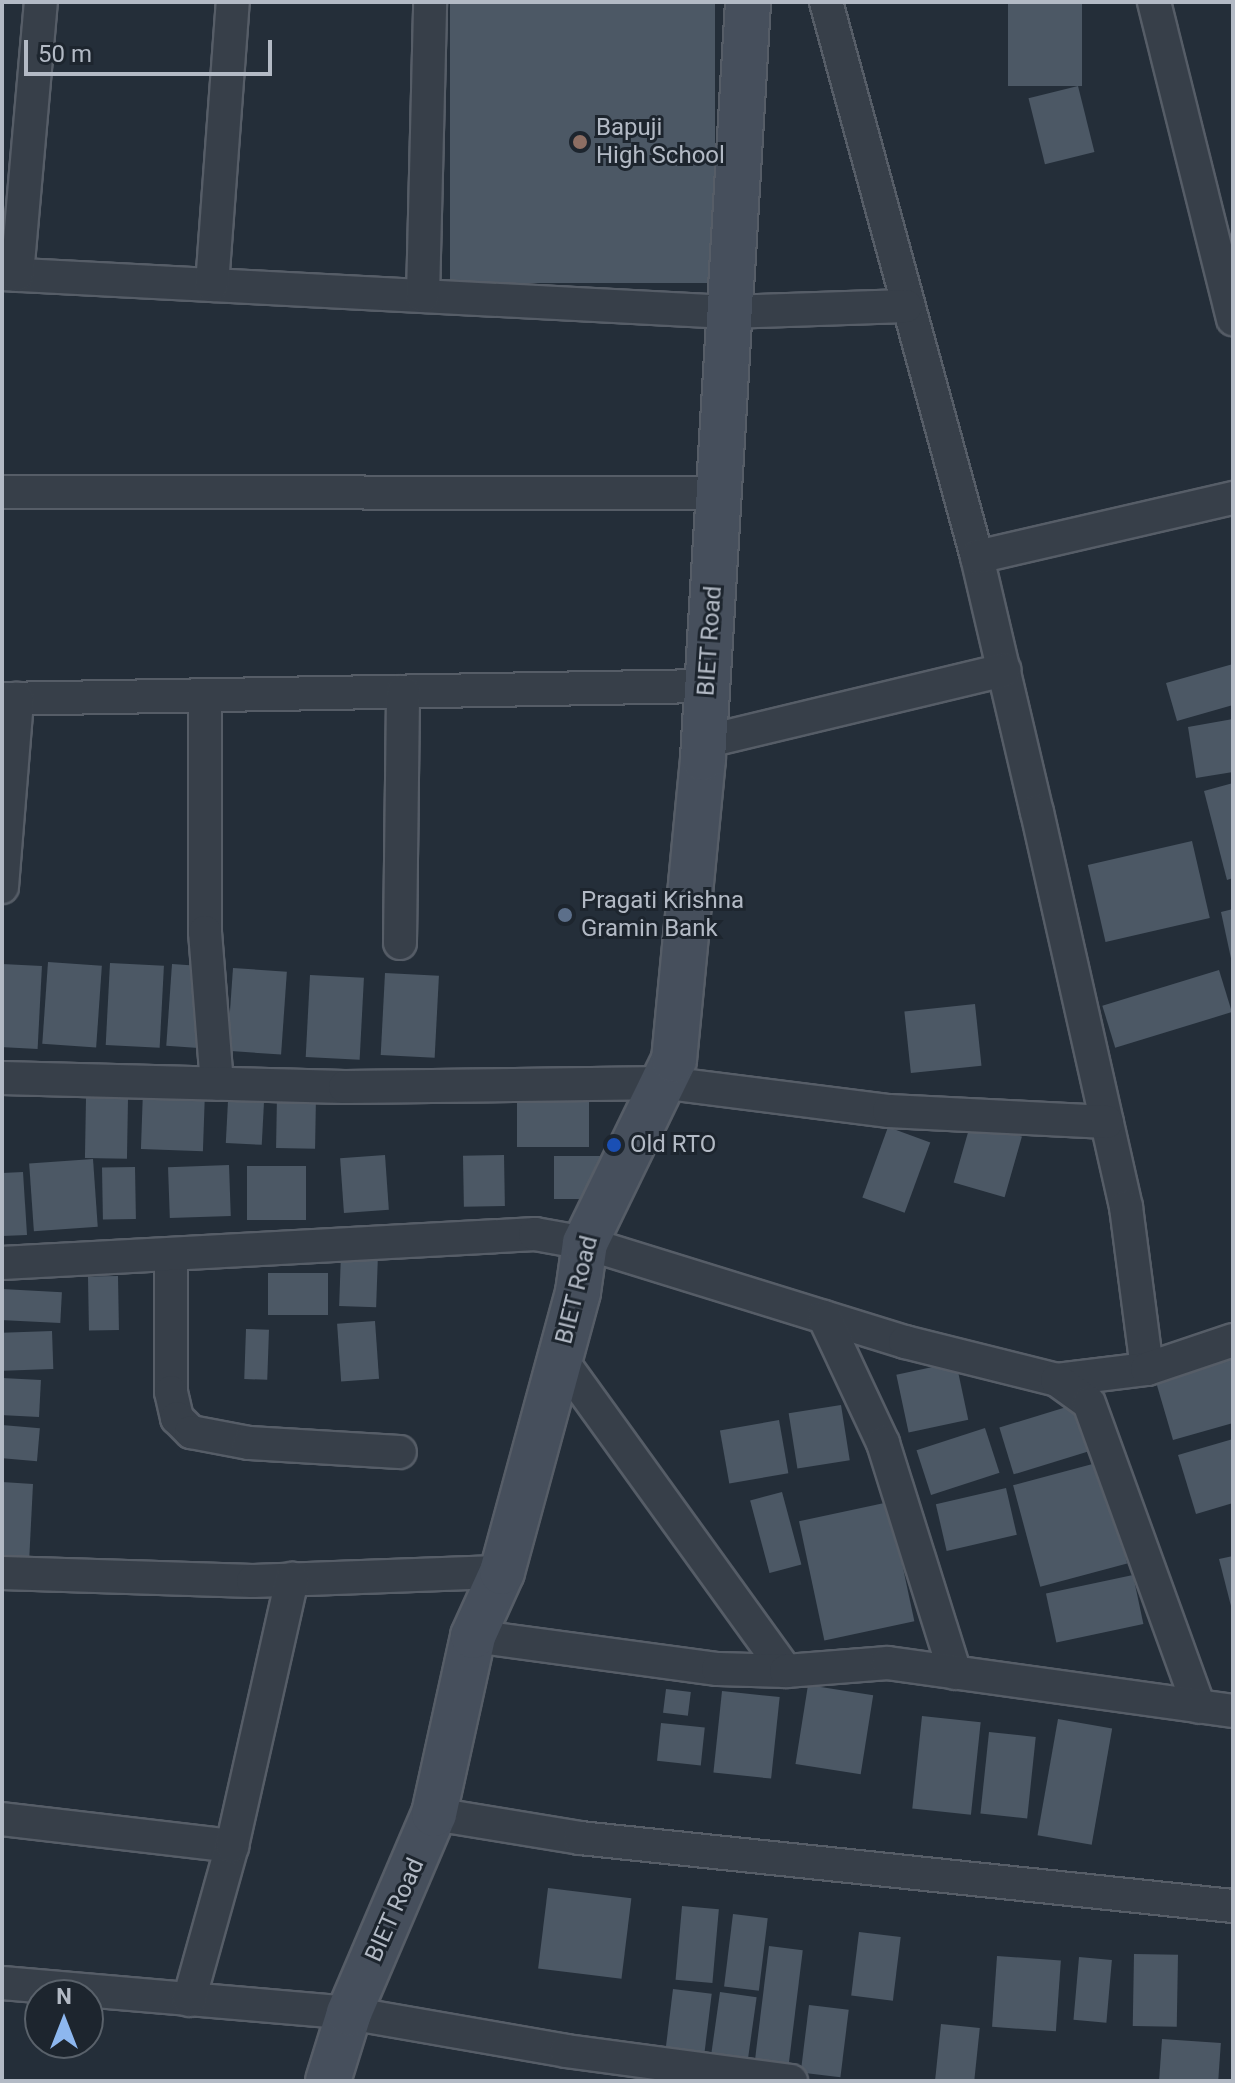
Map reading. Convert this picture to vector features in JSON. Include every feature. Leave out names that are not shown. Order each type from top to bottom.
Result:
[{"type":"street","points":[[41,2],[9,274],[728,312],[906,306]]},
{"type":"street","points":[[212,285],[233,2]]},
{"type":"street","points":[[423,296],[430,2]]},
{"type":"street","name":"BIET Road","points":[[328,2081],[349,2013],[434,1814],[473,1636],[502,1572],[560,1358],[585,1243],[667,1083],[674,1060],[704,742],[748,2]]},
{"type":"street","points":[[826,2],[906,306],[977,557],[1004,670],[1126,1207],[1147,1369]]},
{"type":"street","points":[[1154,2],[1233,319]]},
{"type":"street","points":[[2,492],[719,493]]},
{"type":"street","points":[[977,557],[1233,498]]},
{"type":"street","points":[[704,742],[1004,670]]},
{"type":"street","points":[[2,887],[9,699],[707,686]]},
{"type":"street","points":[[400,943],[403,692]]},
{"type":"street","points":[[205,695],[205,932],[217,1084]]},
{"type":"street","points":[[2,1078],[217,1084],[667,1083],[889,1111],[1107,1122]]},
{"type":"street","points":[[2,1263],[535,1234],[585,1243],[824,1317],[1057,1380],[1089,1403],[1199,1707]]},
{"type":"street","points":[[171,1256],[171,1392],[177,1418],[191,1432],[249,1443],[400,1452]]},
{"type":"street","points":[[824,1317],[883,1443],[955,1673]]},
{"type":"street","points":[[1057,1380],[1147,1369],[1233,1340]]},
{"type":"street","points":[[560,1358],[786,1671]]},
{"type":"street","points":[[2,1573],[292,1579],[502,1572]]},
{"type":"street","points":[[189,2000],[232,1846],[292,1579]]},
{"type":"street","points":[[473,1636],[718,1669],[786,1671],[888,1663],[1233,1711]]},
{"type":"street","points":[[434,1814],[580,1838],[1233,1906]]},
{"type":"street","points":[[2,1819],[232,1846]]},
{"type":"street","points":[[2,1983],[349,2013],[566,2051],[791,2081]]},
{"type":"building","name":"Bapuji High School","points":[[450,2],[715,2],[715,283],[450,283]]},
{"type":"building","points":[[1008,2],[1082,2],[1082,86],[1008,86]]},
{"type":"building","points":[[1078,86],[1094,152],[1045,164],[1029,98]]},
{"type":"building","points":[[1233,664],[1233,705],[1177,721],[1166,683]]},
{"type":"building","points":[[1233,719],[1233,772],[1196,778],[1188,727]]},
{"type":"building","points":[[1233,783],[1233,878],[1227,880],[1204,791]]},
{"type":"building","points":[[1192,841],[1210,918],[1106,942],[1088,865]]},
{"type":"building","points":[[1233,909],[1233,963],[1232,963],[1221,912]]},
{"type":"building","points":[[48,962],[102,966],[96,1048],[42,1044]]},
{"type":"building","points":[[110,963],[164,966],[160,1048],[106,1045]]},
{"type":"building","points":[[2,964],[42,966],[38,1049],[2,1047]]},
{"type":"building","points":[[172,964],[226,968],[220,1050],[166,1046]]},
{"type":"building","points":[[233,968],[287,972],[281,1055],[227,1051]]},
{"type":"building","points":[[1219,970],[1232,1012],[1115,1048],[1102,1006]]},
{"type":"building","points":[[385,973],[439,976],[435,1058],[381,1055]]},
{"type":"building","points":[[310,975],[364,978],[360,1060],[306,1057]]},
{"type":"building","points":[[975,1004],[981,1066],[911,1073],[904,1011]]},
{"type":"building","points":[[143,1090],[205,1092],[203,1151],[141,1149]]},
{"type":"building","points":[[277,1095],[316,1096],[315,1149],[276,1148]]},
{"type":"building","points":[[517,1097],[589,1097],[589,1147],[517,1147]]},
{"type":"building","points":[[86,1098],[128,1099],[127,1159],[85,1158]]},
{"type":"building","points":[[228,1101],[264,1103],[262,1145],[226,1143]]},
{"type":"building","points":[[971,1122],[1022,1137],[1005,1197],[954,1183]]},
{"type":"building","points":[[888,1127],[930,1142],[905,1213],[862,1197]]},
{"type":"building","points":[[385,1155],[389,1210],[344,1213],[340,1158]]},
{"type":"building","points":[[504,1155],[505,1206],[464,1207],[463,1156]]},
{"type":"building","points":[[554,1156],[600,1156],[600,1199],[554,1199]]},
{"type":"building","points":[[93,1159],[98,1227],[34,1231],[29,1163]]},
{"type":"building","points":[[229,1165],[231,1216],[170,1218],[168,1167]]},
{"type":"building","points":[[247,1166],[306,1166],[306,1220],[247,1220]]},
{"type":"building","points":[[135,1167],[136,1219],[103,1220],[102,1168]]},
{"type":"building","points":[[23,1172],[27,1235],[2,1236],[2,1173]]},
{"type":"building","points":[[341,1253],[378,1254],[376,1307],[339,1306]]},
{"type":"building","points":[[268,1273],[328,1273],[328,1315],[268,1315]]},
{"type":"building","points":[[118,1276],[119,1330],[89,1331],[88,1277]]},
{"type":"building","points":[[2,1289],[62,1292],[60,1323],[2,1320]]},
{"type":"building","points":[[375,1321],[379,1379],[341,1382],[337,1324]]},
{"type":"building","points":[[246,1329],[269,1330],[267,1380],[244,1379]]},
{"type":"building","points":[[52,1331],[53,1369],[3,1371],[2,1333]]},
{"type":"building","points":[[1233,1359],[1233,1423],[1173,1440],[1156,1382]]},
{"type":"building","points":[[956,1362],[968,1420],[909,1432],[896,1375]]},
{"type":"building","points":[[2,1378],[41,1380],[39,1417],[2,1415]]},
{"type":"building","points":[[841,1405],[850,1460],[797,1469],[789,1413]]},
{"type":"building","points":[[1073,1405],[1087,1452],[1014,1474],[999,1428]]},
{"type":"building","points":[[779,1420],[788,1473],[729,1484],[720,1430]]},
{"type":"building","points":[[2,1425],[40,1428],[37,1461],[2,1458]]},
{"type":"building","points":[[985,1428],[1000,1473],[931,1495],[917,1450]]},
{"type":"building","points":[[1233,1439],[1233,1503],[1196,1514],[1178,1455]]},
{"type":"building","points":[[1100,1462],[1127,1563],[1040,1587],[1013,1485]]},
{"type":"building","points":[[2,1482],[33,1484],[29,1563],[2,1561]]},
{"type":"building","points":[[1006,1488],[1017,1535],[947,1551],[936,1504]]},
{"type":"building","points":[[782,1492],[801,1564],[770,1573],[750,1501]]},
{"type":"building","points":[[889,1502],[914,1621],[824,1640],[799,1521]]},
{"type":"building","points":[[1233,1556],[1233,1610],[1232,1610],[1219,1559]]},
{"type":"building","points":[[1133,1575],[1143,1624],[1056,1642],[1046,1594]]},
{"type":"building","points":[[808,1685],[873,1695],[861,1774],[795,1764]]},
{"type":"building","points":[[666,1689],[691,1692],[688,1716],[663,1713]]},
{"type":"building","points":[[722,1691],[780,1697],[771,1779],[713,1773]]},
{"type":"building","points":[[922,1716],[981,1722],[971,1815],[912,1808]]},
{"type":"building","points":[[1058,1719],[1112,1729],[1092,1845],[1038,1835]]},
{"type":"building","points":[[661,1723],[705,1728],[701,1765],[657,1761]]},
{"type":"building","points":[[989,1732],[1036,1737],[1027,1818],[980,1814]]},
{"type":"building","points":[[548,1888],[631,1898],[622,1979],[538,1968]]},
{"type":"building","points":[[682,1906],[719,1909],[712,1983],[676,1980]]},
{"type":"building","points":[[733,1914],[768,1918],[759,1991],[724,1986]]},
{"type":"building","points":[[859,1932],[901,1937],[893,2001],[851,1996]]},
{"type":"building","points":[[769,1946],[803,1950],[788,2068],[754,2064]]},
{"type":"building","points":[[1134,1954],[1178,1955],[1177,2027],[1133,2026]]},
{"type":"building","points":[[997,1956],[1061,1960],[1056,2031],[992,2027]]},
{"type":"building","points":[[1079,1957],[1112,1960],[1106,2023],[1074,2020]]},
{"type":"building","points":[[673,1989],[712,1994],[704,2058],[665,2054]]},
{"type":"building","points":[[720,1992],[757,1997],[747,2067],[710,2062]]},
{"type":"building","points":[[809,2005],[849,2010],[840,2077],[801,2072]]},
{"type":"building","points":[[941,2024],[980,2028],[974,2081],[935,2081]]},
{"type":"building","points":[[1162,2039],[1221,2043],[1218,2081],[1159,2081]]},
{"type":"place","name":"Bapuji High School","points":[[580,142]]},
{"type":"place","name":"Pragati Krishna Gramin Bank","points":[[565,915]]},
{"type":"place","name":"Old RTO","points":[[614,1145]]}]
